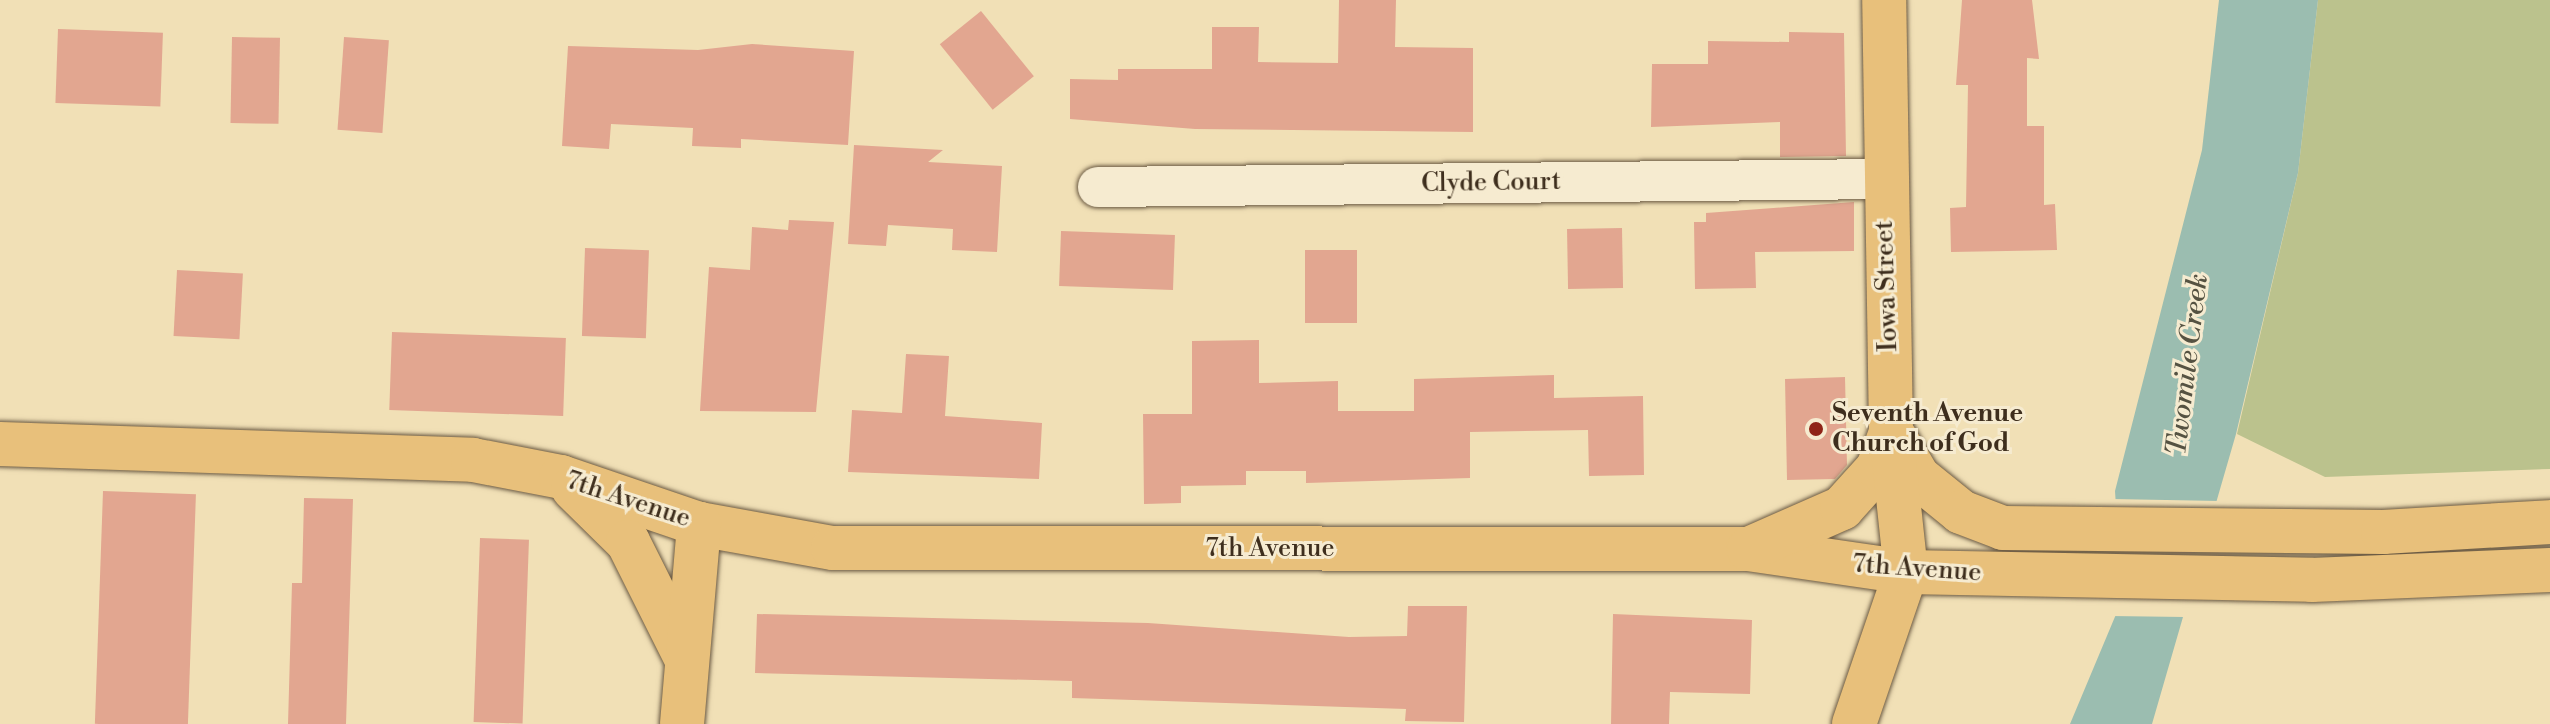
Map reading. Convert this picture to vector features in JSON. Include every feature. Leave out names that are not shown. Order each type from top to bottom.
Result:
[{"type":"main road","name":"Iowa Street","points":[[1884,0],[1884,179],[1891,432],[1906,572]]},
{"type":"main road","name":"7th Avenue","points":[[1891,432],[1918,477],[1961,512],[2003,528],[2312,532],[2550,522]]},
{"type":"main road","points":[[1748,549],[1842,508],[1878,468],[1891,432]]},
{"type":"main road","name":"7th Avenue","points":[[0,444],[473,460],[561,477],[699,524],[833,548],[1748,549],[1906,572],[2312,580],[2550,570]]},
{"type":"main road","points":[[561,477],[628,542],[687,660]]},
{"type":"main road","points":[[682,724],[699,524]]},
{"type":"main road","points":[[1854,724],[1906,572]]},
{"type":"street","name":"Clyde Court","points":[[1098,187],[1884,179]]},
{"type":"green space","points":[[2318,0],[2550,0],[2550,469],[2325,477],[2237,434],[2298,173]]},
{"type":"water","name":"Twomile Creek","points":[[2219,0],[2318,0],[2298,173],[2236,434],[2152,724],[2070,724],[2122,600],[2115,491],[2202,150]]},
{"type":"pier","points":[[2112,499],[2220,501],[2185,617],[2111,616],[2118,599]]},
{"type":"building","points":[[1339,0],[1396,0],[1395,47],[1473,48],[1473,132],[1195,129],[1070,119],[1070,79],[1118,80],[1118,69],[1212,69],[1212,27],[1259,27],[1258,62],[1338,63]]},
{"type":"building","points":[[1962,0],[2032,0],[2039,59],[2027,58],[2027,126],[2044,126],[2044,205],[2055,204],[2057,250],[1951,252],[1950,208],[1966,207],[1968,85],[1956,85]]},
{"type":"building","points":[[981,11],[1034,76],[993,110],[940,44]]},
{"type":"building","points":[[58,29],[163,33],[160,107],[55,103]]},
{"type":"building","points":[[1789,32],[1844,33],[1846,156],[1780,157],[1780,122],[1651,127],[1652,64],[1708,64],[1708,41],[1789,42]]},
{"type":"building","points":[[232,37],[280,38],[278,124],[230,123]]},
{"type":"building","points":[[344,37],[389,40],[382,133],[338,130]]},
{"type":"building","points":[[752,44],[854,51],[848,145],[741,139],[741,148],[692,146],[693,128],[611,124],[609,149],[562,146],[568,46],[698,50]]},
{"type":"building","points":[[854,145],[943,150],[928,162],[1002,166],[997,252],[952,250],[953,229],[888,225],[886,246],[848,244]]},
{"type":"building","points":[[1854,202],[1854,251],[1755,252],[1756,288],[1695,289],[1694,222],[1706,222],[1706,213]]},
{"type":"building","points":[[789,220],[834,222],[816,412],[700,411],[709,267],[750,270],[752,227],[788,230]]},
{"type":"building","points":[[1622,228],[1623,288],[1568,289],[1567,229]]},
{"type":"building","points":[[1061,231],[1175,235],[1173,290],[1059,286]]},
{"type":"building","points":[[585,248],[649,250],[646,338],[582,336]]},
{"type":"building","points":[[1305,250],[1357,250],[1357,323],[1305,323]]},
{"type":"building","points":[[177,270],[243,273],[239,339],[174,336]]},
{"type":"building","points":[[392,332],[566,338],[563,416],[389,410]]},
{"type":"building","points":[[1259,340],[1259,383],[1338,381],[1338,411],[1414,411],[1414,379],[1554,375],[1554,398],[1643,396],[1644,475],[1589,476],[1588,430],[1470,432],[1470,478],[1306,483],[1306,471],[1246,471],[1246,485],[1181,486],[1181,503],[1144,504],[1143,414],[1192,414],[1192,341]]},
{"type":"building","points":[[906,354],[949,356],[945,416],[1042,423],[1039,479],[848,472],[852,410],[902,413]]},
{"type":"building","name":"Seventh Avenue Church of God","points":[[1845,377],[1847,465],[1835,479],[1787,480],[1785,379]]},
{"type":"building","points":[[103,491],[196,494],[188,724],[95,724]]},
{"type":"building","points":[[304,498],[353,499],[346,724],[288,724],[292,583],[302,583]]},
{"type":"building","points":[[480,538],[529,540],[523,724],[474,722]]},
{"type":"building","points":[[1408,606],[1467,606],[1464,722],[1405,721],[1406,709],[1072,698],[1072,681],[755,673],[757,614],[1148,623],[1349,637],[1407,636]]},
{"type":"building","points":[[1613,614],[1752,620],[1750,694],[1670,692],[1669,724],[1611,724]]},
{"type":"place","name":"Seventh Avenue Church of God","points":[[1816,429]]}]
